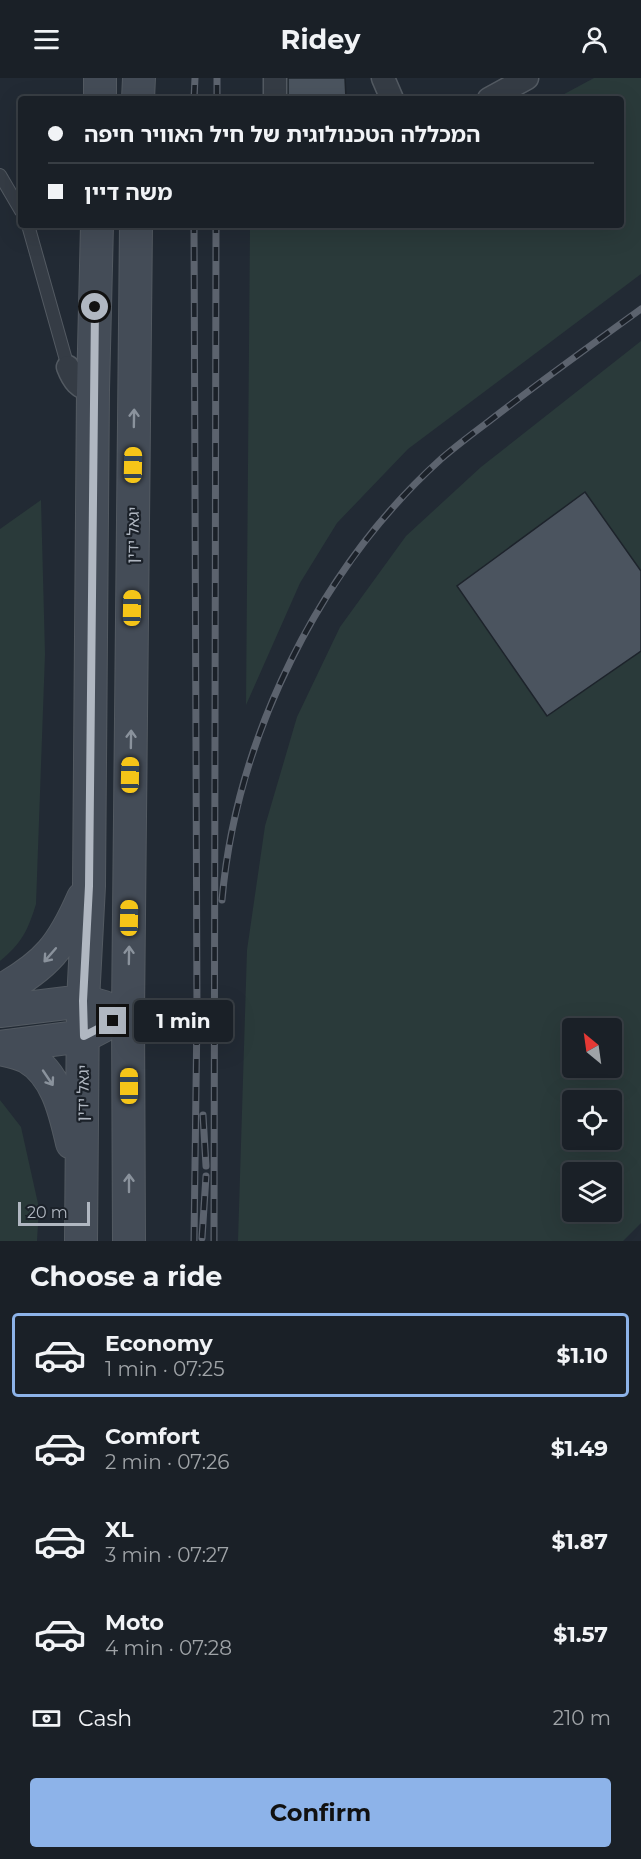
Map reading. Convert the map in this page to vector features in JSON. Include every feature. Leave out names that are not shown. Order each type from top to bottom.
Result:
[{"type":"main road","points":[[100,78],[100,96]]},
{"type":"main road","points":[[138,96],[139,78]]},
{"type":"main road","name":"יגאל ידין","points":[[81,1241],[83,1001],[89,886],[93,390],[97,228]]},
{"type":"main road","name":"יגאל ידין","points":[[129,1241],[128,1014],[136,228]]},
{"type":"main road","points":[[0,991],[25,977],[43,963],[69,929],[89,886]]},
{"type":"main road","points":[[0,1011],[83,1001],[128,1014]]},
{"type":"main road","points":[[0,1048],[84,1036],[128,1014]]},
{"type":"main road","points":[[0,1048],[27,1057],[49,1078],[63,1107],[82,1186]]},
{"type":"street","points":[[275,78],[275,96]]},
{"type":"street","points":[[383,78],[391,96]]},
{"type":"street","points":[[494,96],[527,78]]},
{"type":"street","points":[[68,367],[79,386],[93,390]]},
{"type":"lane","points":[[0,175],[18,206]]},
{"type":"lane","points":[[29,228],[68,367]]},
{"type":"shaded area","points":[[594,78],[641,78],[641,274],[408,449],[337,523],[300,583],[246,705],[250,228],[624,228],[624,96],[561,96]]},
{"type":"shaded area","points":[[641,341],[641,1223],[623,1241],[238,1241],[247,950],[265,826],[297,717],[340,627],[406,536],[481,467]]},
{"type":"shaded area","points":[[41,500],[45,654],[36,904],[23,936],[0,961],[0,529]]},
{"type":"shaded area","points":[[0,1100],[21,1127],[39,1208],[37,1241],[0,1241]]},
{"type":"building","points":[[288,78],[345,78],[346,96],[288,96]]},
{"type":"building","points":[[585,492],[641,571],[641,651],[547,716],[457,586]]},
{"type":"railway","points":[[194,96],[195,78]]},
{"type":"railway","points":[[217,78],[217,96]]},
{"type":"railway","points":[[194,228],[197,1013],[194,1241]]},
{"type":"railway","points":[[214,1241],[216,228]]},
{"type":"railway","points":[[222,900],[230,839],[245,778],[266,718],[291,660],[322,604],[358,551],[397,503],[441,459],[526,393],[641,309]]},
{"type":"railway","points":[[203,1115],[206,1166]]},
{"type":"railway","points":[[202,1238],[206,1176]]},
{"type":"route","points":[[95,307],[89,886],[83,1001],[84,1036],[113,1021]]}]
